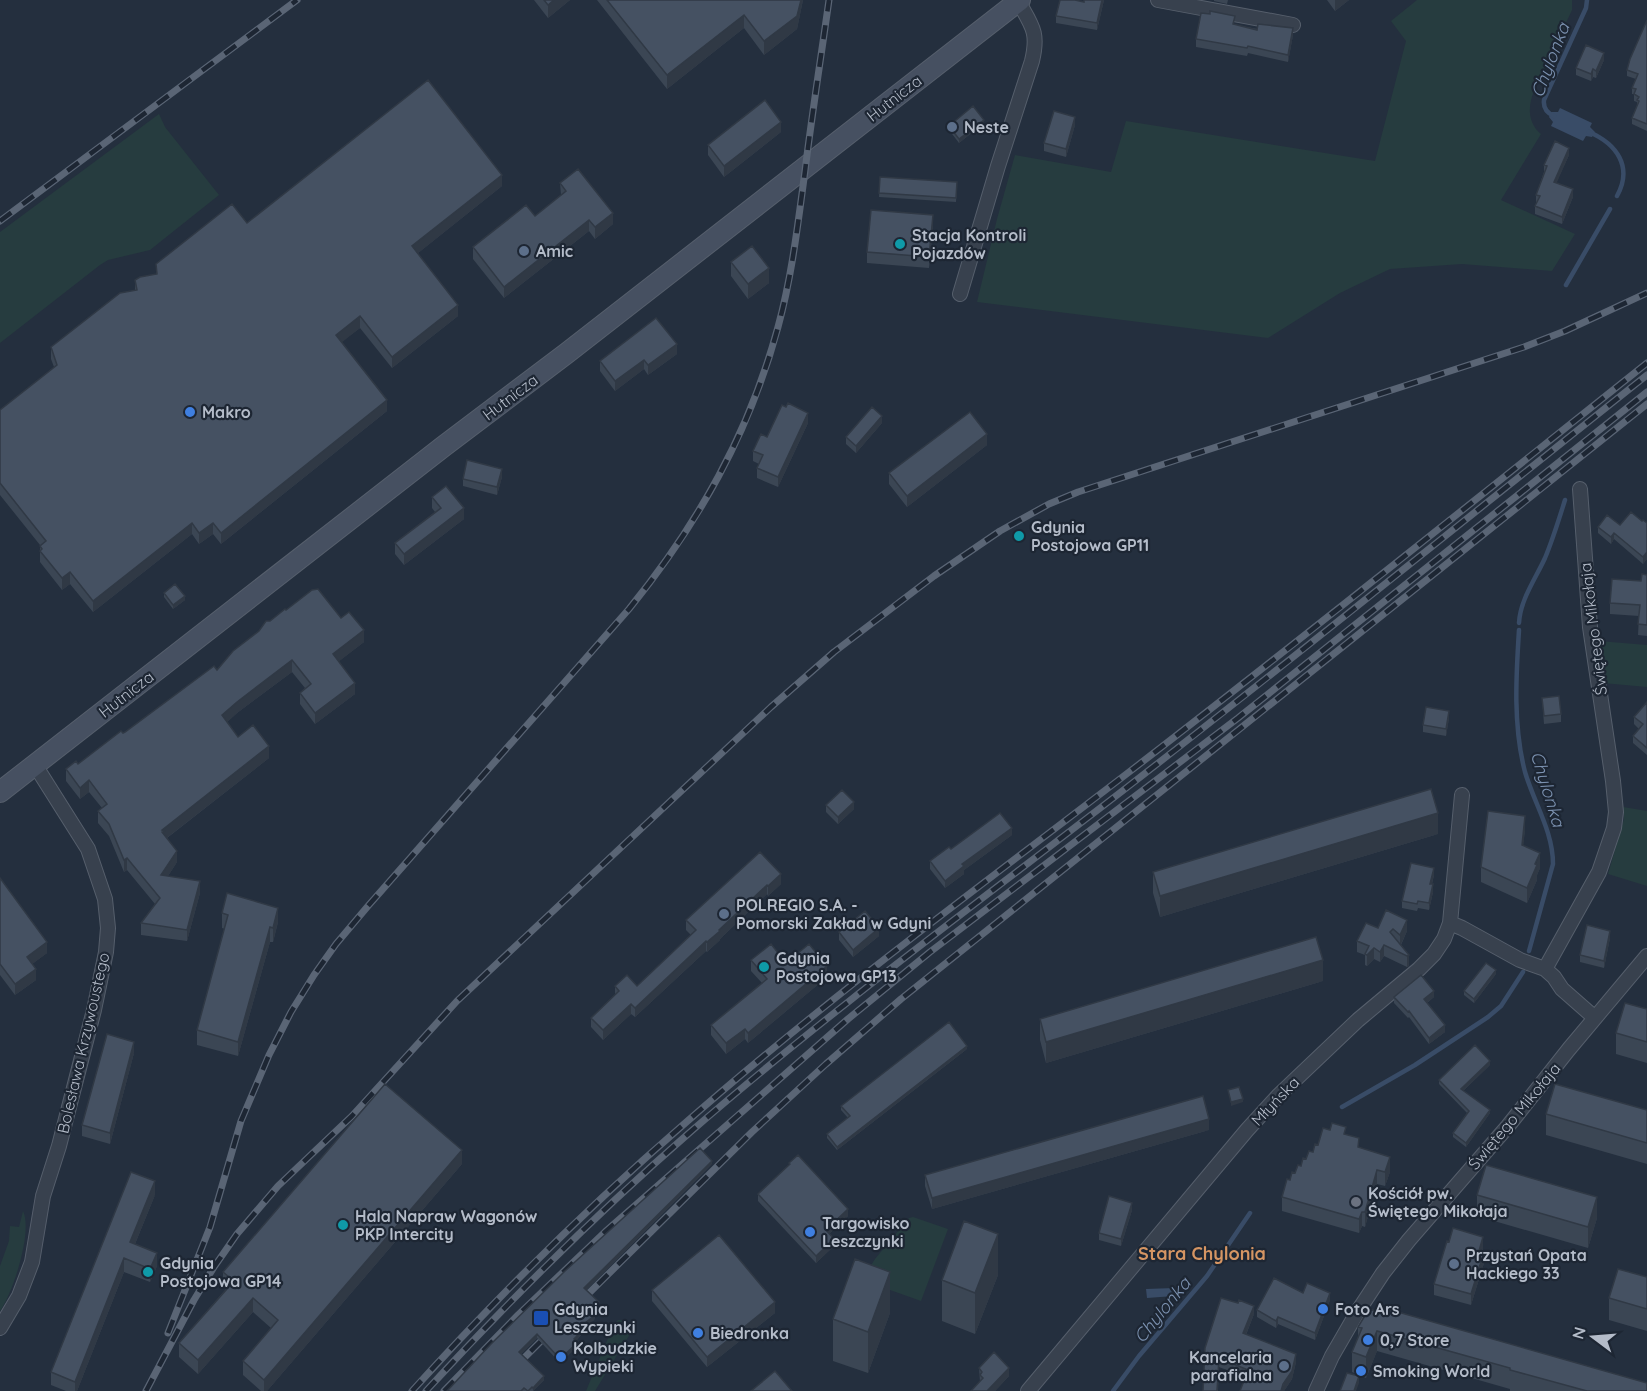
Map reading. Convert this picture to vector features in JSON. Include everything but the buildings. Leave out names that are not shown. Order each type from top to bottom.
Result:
[{"type":"main road","name":"Hutnicza","points":[[0,792],[1019,1]]},
{"type":"street","points":[[1158,0],[1293,25]]},
{"type":"street","points":[[960,294],[1036,44],[1035,33],[1019,1]]},
{"type":"street","name":"Świętego Mikołaja","points":[[1545,969],[1599,872],[1614,828],[1616,812],[1590,627],[1580,489]]},
{"type":"street","name":"Bolesława Krzywoustego","points":[[0,1328],[19,1296],[32,1262],[43,1196],[59,1146],[94,1010],[106,952],[108,928],[105,899],[88,849],[35,765]]},
{"type":"street","name":"Młyńska","points":[[1028,1391],[1247,1130],[1358,1020],[1434,954],[1444,939],[1450,923],[1462,795]]},
{"type":"street","points":[[1450,923],[1521,960],[1545,969],[1562,989],[1595,1018]]},
{"type":"street","name":"Świętego Mikołaja","points":[[1316,1391],[1332,1356],[1383,1273],[1409,1239],[1508,1126],[1647,956]]},
{"type":"green space","points":[[1417,0],[1572,0],[1572,10],[1531,102],[1531,119],[1541,134],[1501,200],[1575,234],[1552,271],[1462,264],[1390,269],[1340,293],[1268,338],[977,302],[1015,155],[1111,172],[1126,121],[1375,161],[1406,41],[1391,21]]},
{"type":"green space","points":[[159,114],[165,127],[219,195],[150,250],[108,260],[100,265],[0,343],[0,232]]},
{"type":"green space","points":[[1599,641],[1647,645],[1647,687],[1603,683]]},
{"type":"green space","points":[[1623,807],[1647,811],[1647,886],[1608,874],[1624,819]]},
{"type":"green space","points":[[23,1211],[24,1247],[16,1277],[0,1311],[0,1266],[9,1241],[10,1226],[19,1227]]},
{"type":"green space","points":[[913,1217],[948,1229],[921,1301],[862,1280],[875,1259],[909,1218]]},
{"type":"green space","points":[[618,1320],[625,1321],[631,1326],[630,1334],[595,1391],[586,1391],[614,1324]]},
{"type":"water","points":[[1560,108],[1592,123],[1590,127],[1595,132],[1592,137],[1586,136],[1583,141],[1551,126],[1553,122],[1549,117],[1551,112],[1558,112]]},
{"type":"water","points":[[1174,1288],[1174,1296],[1147,1298],[1146,1289]]},
{"type":"waterway","name":"Chylonka","points":[[1554,116],[1546,110],[1544,100],[1586,8],[1587,0]]},
{"type":"waterway","name":"Chylonka","points":[[1589,132],[1607,143],[1623,166],[1622,185],[1617,196]]},
{"type":"waterway","name":"Chylonka","points":[[1566,285],[1610,209]]},
{"type":"waterway","name":"Chylonka","points":[[1519,623],[1525,598],[1545,558],[1565,500]]},
{"type":"waterway","name":"Chylonka","points":[[1519,630],[1516,683],[1521,755],[1525,772],[1547,829],[1553,864],[1529,951]]},
{"type":"waterway","name":"Chylonka","points":[[1342,1107],[1415,1065],[1488,1017],[1501,1006],[1523,972]]},
{"type":"waterway","name":"Chylonka","points":[[1113,1391],[1139,1356],[1207,1276],[1250,1213]]},
{"type":"railway","points":[[0,221],[297,0]]},
{"type":"railway","points":[[168,1333],[210,1227],[241,1121],[269,1055],[291,1012],[314,975],[368,906],[629,609],[699,511],[736,441],[766,366],[787,288],[829,0]]},
{"type":"railway","points":[[146,1391],[214,1267],[237,1234],[278,1186],[352,1116],[457,1001],[771,707],[834,652],[934,576],[1000,531],[1049,504],[1078,492],[1524,347],[1565,331],[1647,293]]},
{"type":"railway","points":[[412,1391],[477,1321],[577,1221],[647,1156],[737,1078],[962,899],[1262,669],[1647,363]]},
{"type":"railway","points":[[426,1391],[521,1291],[587,1227],[654,1164],[741,1089],[902,960],[1253,689],[1647,375]]},
{"type":"railway","points":[[444,1391],[518,1315],[605,1232],[848,1019],[930,952],[1238,718],[1647,392]]},
{"type":"railway","points":[[578,1304],[752,1132],[901,999],[1647,404]]},
{"type":"railway","points":[[491,1391],[553,1329]]},
{"type":"place","name":"Neste","points":[[952,127]]},
{"type":"place","name":"Stacja Kontroli Pojazdów","points":[[900,244]]},
{"type":"place","name":"Amic","points":[[524,251]]},
{"type":"place","name":"Makro","points":[[190,412]]},
{"type":"place","name":"Gdynia Postojowa GP11","points":[[1019,536]]},
{"type":"place","name":"POLREGIO S.A. - Pomorski Zakład w Gdyni","points":[[724,914]]},
{"type":"place","name":"Gdynia Postojowa GP13","points":[[764,967]]},
{"type":"place","name":"Kościół pw. Świętego Mikołaja","points":[[1356,1202]]},
{"type":"place","name":"Hala Napraw Wagonów PKP Intercity","points":[[343,1225]]},
{"type":"place","name":"Targowisko Leszczynki","points":[[810,1232]]},
{"type":"place","name":"Przystań Opata Hackiego 33","points":[[1454,1264]]},
{"type":"place","name":"Gdynia Postojowa GP14","points":[[148,1272]]},
{"type":"place","name":"Foto Ars","points":[[1323,1309]]},
{"type":"place","name":"Gdynia Leszczynki","points":[[541,1318]]},
{"type":"place","name":"Biedronka","points":[[698,1333]]},
{"type":"place","name":"0,7 Store","points":[[1368,1340]]},
{"type":"place","name":"Kolbudzkie Wypieki","points":[[561,1357]]},
{"type":"place","name":"Kancelaria parafialna","points":[[1284,1366]]},
{"type":"place","name":"Smoking World","points":[[1361,1371]]},
{"type":"district","name":"Stara Chylonia","points":[[1202,1253]]}]
